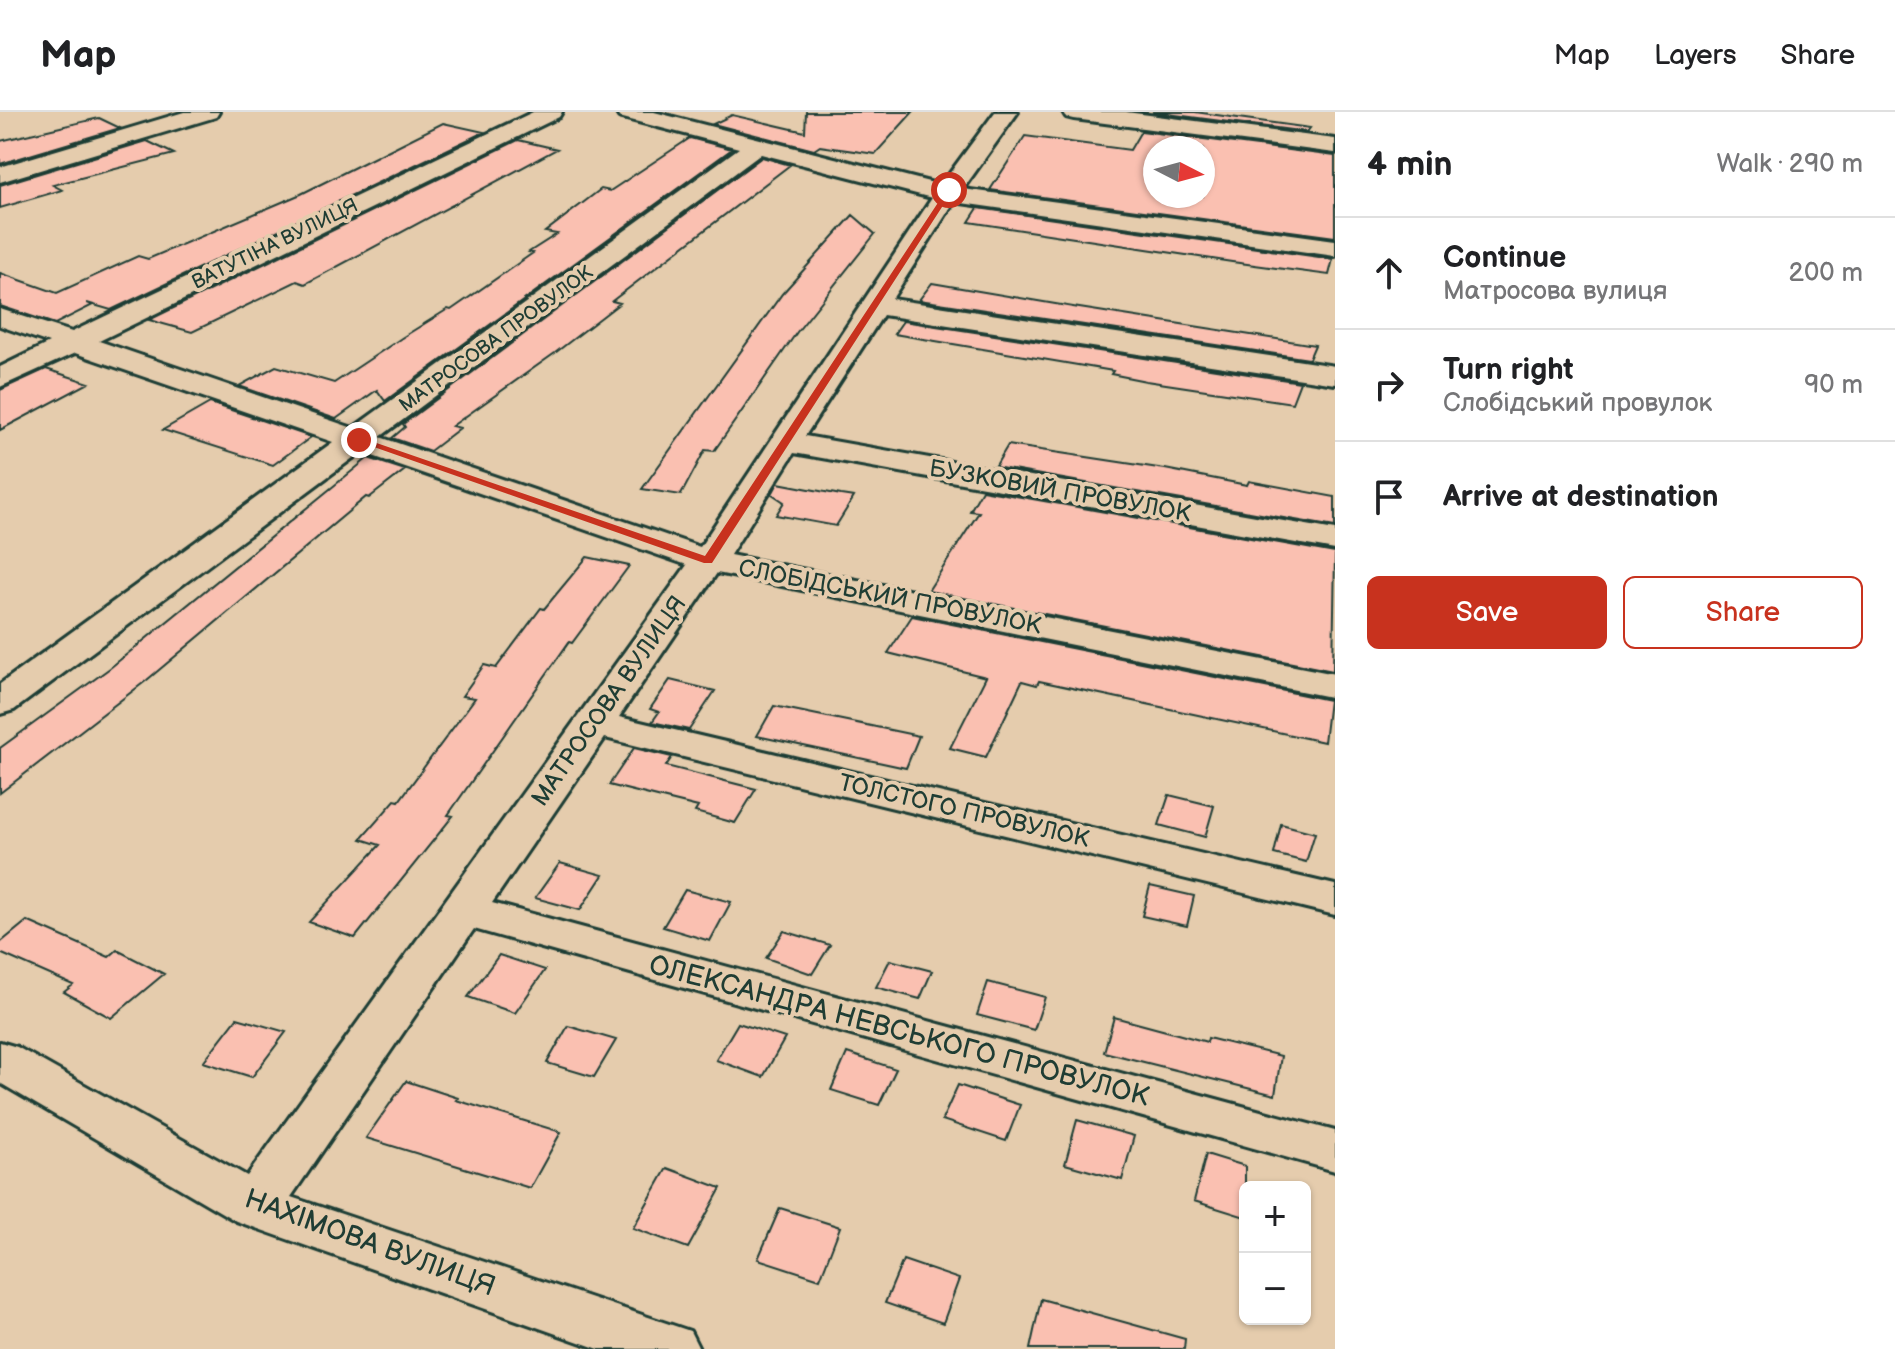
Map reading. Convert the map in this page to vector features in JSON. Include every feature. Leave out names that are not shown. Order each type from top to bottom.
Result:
[{"type":"street","points":[[0,175],[208,112]]},
{"type":"street","name":"ВАТУТІНА ВУЛИЦЯ","points":[[0,378],[551,112]]},
{"type":"street","points":[[627,112],[947,194],[1335,248]]},
{"type":"street","points":[[688,127],[716,112]]},
{"type":"street","name":"МАТРОСОВА ВУЛИЦЯ","points":[[255,1206],[708,561],[947,194],[1007,112]]},
{"type":"street","points":[[1074,112],[1335,146]]},
{"type":"street","name":"МАТРОСОВА ПРОВУЛОК","points":[[0,702],[758,145]]},
{"type":"street","points":[[874,305],[1335,375]]},
{"type":"street","name":"СЛОБІДСЬКИЙ ПРОВУЛОК","points":[[0,317],[69,344],[708,561],[1335,686]]},
{"type":"street","name":"БУЗКОВИЙ ПРОВУЛОК","points":[[785,442],[1335,540]]},
{"type":"street","name":"ТОЛСТОГО ПРОВУЛОК","points":[[594,723],[1335,900]]},
{"type":"street","name":"ОЛЕКСАНДРА НЕВСЬКОГО ПРОВУЛОК","points":[[462,910],[1335,1151]]},
{"type":"street","name":"НАХІМОВА ВУЛИЦЯ","points":[[0,1060],[255,1206],[670,1349]]},
{"type":"building","points":[[806,112],[913,112],[875,154],[820,146],[814,150],[713,124],[732,115],[805,132]]},
{"type":"building","points":[[1152,112],[1195,112],[1310,128],[1307,132]]},
{"type":"building","points":[[99,118],[120,128],[0,164],[0,141]]},
{"type":"building","points":[[443,123],[484,132],[111,310],[87,303],[93,305],[55,324],[0,306],[0,273],[57,293],[138,256],[148,259],[301,194]]},
{"type":"building","points":[[1141,131],[1180,136],[1143,136],[1143,208],[1215,208],[1215,141],[1335,156],[1335,237],[990,190],[1025,136],[1130,150]]},
{"type":"building","points":[[690,138],[732,149],[385,401],[377,390],[336,419],[239,386],[276,366],[334,383],[403,337],[451,310],[533,253],[529,252],[557,234],[545,232],[601,189],[610,191]]},
{"type":"building","points":[[518,140],[557,149],[305,284],[297,281],[192,332],[149,320]]},
{"type":"building","points":[[147,141],[174,154],[53,185],[62,190],[0,208],[0,185]]},
{"type":"building","points":[[762,157],[790,165],[612,301],[620,303],[452,426],[460,428],[430,451],[392,438],[405,427],[403,424]]},
{"type":"building","points":[[978,208],[1333,259],[1329,275],[1232,262],[969,222]]},
{"type":"building","points":[[853,215],[875,234],[797,332],[714,451],[705,450],[681,495],[642,489],[782,294]]},
{"type":"building","points":[[932,283],[1315,345],[1309,359],[919,300]]},
{"type":"building","points":[[903,321],[1300,382],[1292,403],[1146,381],[1111,374],[1113,371],[894,334]]},
{"type":"building","points":[[46,369],[89,383],[0,430],[0,390]]},
{"type":"building","points":[[210,403],[311,437],[273,465],[163,430]]},
{"type":"building","points":[[1008,445],[1335,497],[1335,527],[995,467]]},
{"type":"building","points":[[368,458],[405,470],[369,498],[366,497],[147,680],[0,793],[0,748],[110,668]]},
{"type":"building","points":[[778,483],[854,497],[836,526],[776,515],[784,502],[772,494]]},
{"type":"building","points":[[982,490],[1335,553],[1333,671],[928,591],[979,512],[970,511]]},
{"type":"building","points":[[587,557],[629,566],[572,643],[569,642],[448,815],[453,816],[355,938],[309,922],[380,845],[361,839],[395,800],[399,801],[475,698],[462,696],[484,665],[496,668],[541,608],[544,609]]},
{"type":"building","points":[[912,616],[1329,700],[1324,742],[1039,681],[1037,685],[1022,681],[986,757],[950,748],[986,677],[888,653]]},
{"type":"building","points":[[670,680],[715,691],[689,730],[652,722],[659,712],[650,709]]},
{"type":"building","points":[[774,706],[919,736],[906,768],[757,736]]},
{"type":"building","points":[[634,748],[672,757],[666,766],[756,789],[735,823],[695,812],[698,807],[609,785]]},
{"type":"building","points":[[1169,795],[1214,806],[1205,837],[1159,825]]},
{"type":"building","points":[[1281,824],[1315,833],[1306,862],[1274,854]]},
{"type":"building","points":[[560,863],[603,875],[580,910],[535,898]]},
{"type":"building","points":[[1150,886],[1194,896],[1187,926],[1142,916]]},
{"type":"building","points":[[685,890],[731,902],[710,941],[663,927]]},
{"type":"building","points":[[27,921],[109,957],[117,950],[164,974],[111,1018],[64,992],[73,985],[0,953],[0,943]]},
{"type":"building","points":[[784,931],[830,945],[812,974],[766,958]]},
{"type":"building","points":[[499,955],[545,970],[515,1013],[468,997]]},
{"type":"building","points":[[890,960],[932,971],[920,999],[876,987]]},
{"type":"building","points":[[988,982],[1045,997],[1034,1030],[977,1015]]},
{"type":"building","points":[[1114,1017],[1207,1042],[1208,1038],[1281,1056],[1275,1095],[1104,1052]]},
{"type":"building","points":[[237,1018],[286,1032],[252,1077],[203,1062]]},
{"type":"building","points":[[738,1023],[785,1038],[763,1077],[716,1060]]},
{"type":"building","points":[[568,1026],[616,1040],[594,1077],[547,1063]]},
{"type":"building","points":[[847,1053],[896,1069],[879,1105],[831,1090]]},
{"type":"building","points":[[406,1081],[458,1098],[456,1100],[561,1132],[530,1188],[366,1138]]},
{"type":"building","points":[[958,1085],[1020,1105],[1006,1141],[942,1120]]},
{"type":"building","points":[[1077,1120],[1134,1136],[1122,1180],[1065,1164]]},
{"type":"building","points":[[1206,1154],[1245,1166],[1245,1181],[1239,1181],[1239,1215],[1194,1201]]},
{"type":"building","points":[[667,1168],[721,1188],[688,1248],[633,1228]]},
{"type":"building","points":[[780,1208],[840,1227],[820,1279],[758,1259]]},
{"type":"building","points":[[903,1260],[959,1279],[943,1323],[885,1303]]},
{"type":"building","points":[[1041,1299],[1185,1339],[1184,1349],[1030,1349]]},
{"type":"route","points":[[359,440],[708,561],[949,190]]}]
